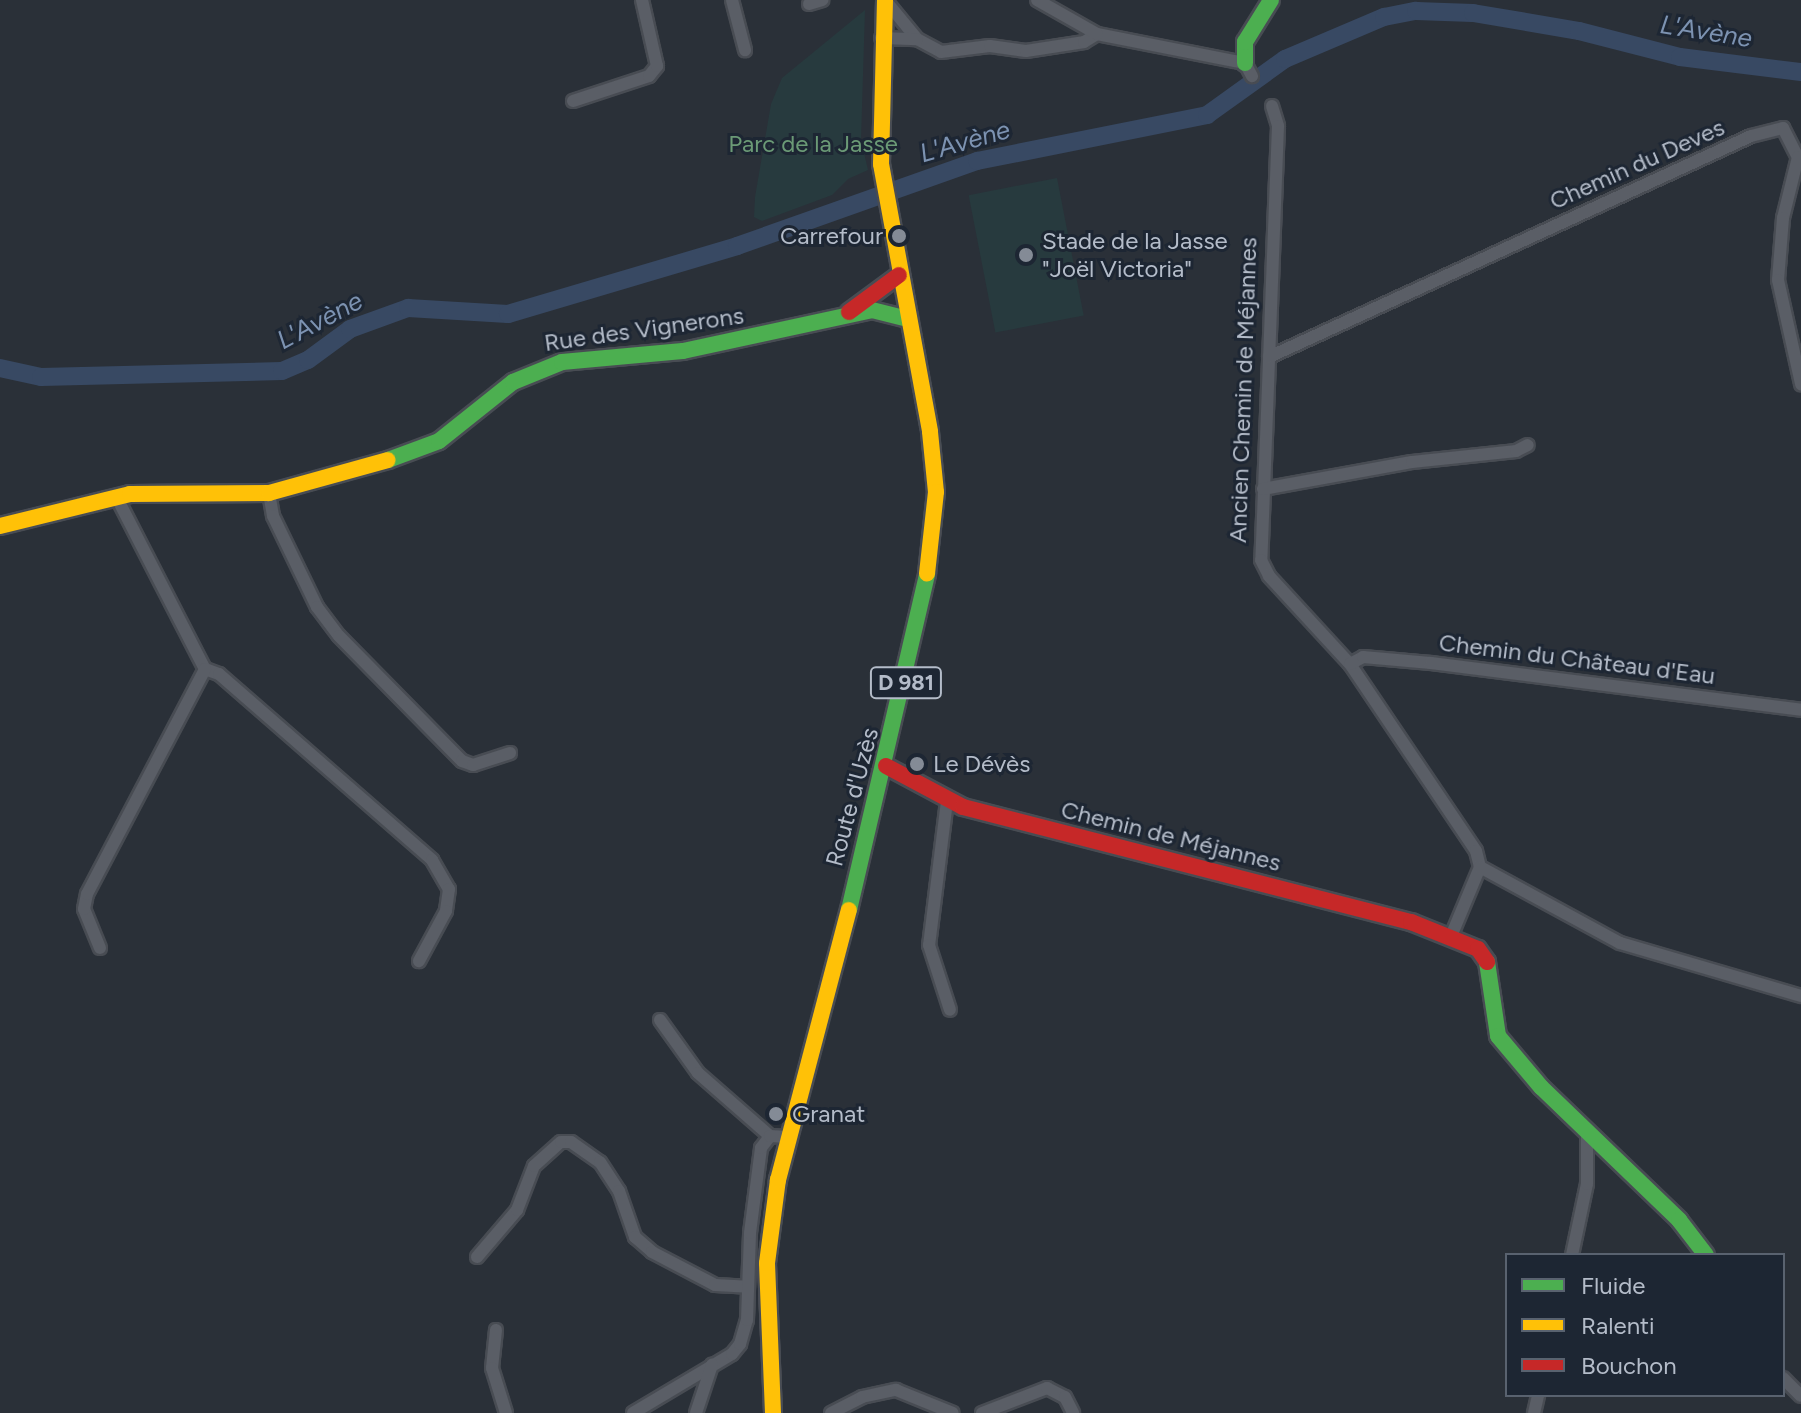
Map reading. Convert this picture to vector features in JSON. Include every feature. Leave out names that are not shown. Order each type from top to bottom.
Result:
[{"type":"street","points":[[573,101],[649,76],[657,66],[642,0]]},
{"type":"street","points":[[732,0],[745,50]]},
{"type":"street","points":[[885,0],[917,39],[941,52],[990,46],[1026,51],[1084,42],[1097,34]]},
{"type":"street","name":"Route d'Uzès","points":[[773,1413],[767,1263],[778,1137],[886,766],[934,543],[934,468],[881,164],[881,38],[885,0]]},
{"type":"street","points":[[1037,0],[1097,34],[1248,70],[1245,42],[1271,0]]},
{"type":"street","points":[[881,38],[917,39]]},
{"type":"street","name":"Ancien Chemin de Méjannes","points":[[1272,106],[1278,126],[1263,489],[1264,569],[1350,664],[1476,851],[1480,867]]},
{"type":"street","name":"Chemin du Deves","points":[[1269,357],[1751,136],[1783,128],[1798,157],[1783,218],[1778,280],[1801,384]]},
{"type":"street","name":"Rue des Vignerons","points":[[848,313],[899,275]]},
{"type":"street","name":"Rue des Vignerons","points":[[0,526],[116,496],[269,493],[352,474],[414,453],[456,430],[513,382],[537,368],[756,338],[848,313],[872,310],[909,319]]},
{"type":"street","points":[[1263,489],[1412,462],[1516,451],[1528,445]]},
{"type":"street","points":[[269,493],[273,516],[311,594],[339,636],[462,761],[473,765],[510,753]]},
{"type":"street","points":[[116,496],[205,669],[219,674],[432,860],[449,889],[446,911],[419,961]]},
{"type":"street","name":"Chemin du Château d'Eau","points":[[1350,664],[1363,657],[1431,663],[1801,710]]},
{"type":"street","points":[[100,948],[84,909],[87,894],[205,669]]},
{"type":"street","name":"Chemin de Méjannes","points":[[886,766],[947,801],[1452,934]]},
{"type":"street","points":[[947,801],[929,945],[950,1010]]},
{"type":"street","points":[[1704,1253],[1679,1220],[1587,1130],[1498,1036],[1488,996],[1487,962],[1478,949],[1452,934],[1480,867],[1620,943],[1801,996]]},
{"type":"street","points":[[633,1413],[712,1365],[740,1344],[747,1320],[757,1167],[761,1148],[778,1137],[698,1073],[660,1020]]},
{"type":"street","points":[[1572,1253],[1587,1184],[1587,1130]]},
{"type":"street","points":[[477,1257],[517,1210],[534,1166],[561,1142],[571,1142],[600,1162],[619,1191],[635,1237],[652,1252],[715,1285],[748,1287]]},
{"type":"street","points":[[496,1330],[492,1368],[506,1413]]},
{"type":"street","points":[[696,1413],[712,1365]]},
{"type":"street","points":[[1785,1380],[1801,1396]]},
{"type":"street","points":[[982,1413],[1047,1388],[1065,1397],[1073,1413]]},
{"type":"street","points":[[831,1413],[862,1397],[896,1390],[953,1413]]},
{"type":"street","points":[[1017,1398],[1017,1413]]},
{"type":"green space","name":"Parc de la Jasse","points":[[865,10],[861,140],[868,170],[848,179],[832,195],[762,221],[754,217],[771,104],[782,78]]},
{"type":"green space","name":"Stade de la Jasse \"Joël Victoria\"","points":[[1057,178],[1084,315],[995,333],[969,195]]},
{"type":"waterway","name":"L'Avène","points":[[0,368],[41,377],[282,371],[308,360],[350,329],[408,308],[508,314],[737,246],[977,161],[1207,115],[1285,59],[1384,17],[1416,11],[1473,13],[1579,31],[1680,57],[1801,72]]},
{"type":"traffic: fast","points":[[1245,63],[1245,42],[1271,0]]},
{"type":"traffic: fast","points":[[388,460],[439,441],[513,382],[562,362],[683,351],[872,310],[909,319]]},
{"type":"traffic: fast","points":[[849,910],[927,574]]},
{"type":"traffic: fast","points":[[1487,962],[1498,1036],[1541,1087],[1679,1220],[1704,1253]]},
{"type":"traffic: slow","points":[[885,0],[881,164],[930,432],[936,492],[927,574]]},
{"type":"traffic: slow","points":[[0,526],[130,494],[269,493],[388,460]]},
{"type":"traffic: slow","points":[[773,1413],[767,1263],[778,1180],[849,910]]},
{"type":"traffic: jam","points":[[849,312],[899,275]]},
{"type":"traffic: jam","points":[[886,766],[963,807],[1411,922],[1478,949],[1487,962]]},
{"type":"place","name":"Carrefour","points":[[899,236]]},
{"type":"place","name":"Stade de la Jasse \"Joël Victoria\"","points":[[1026,255]]},
{"type":"place","name":"Le Dévès","points":[[917,764]]},
{"type":"place","name":"Granat","points":[[776,1114]]}]
